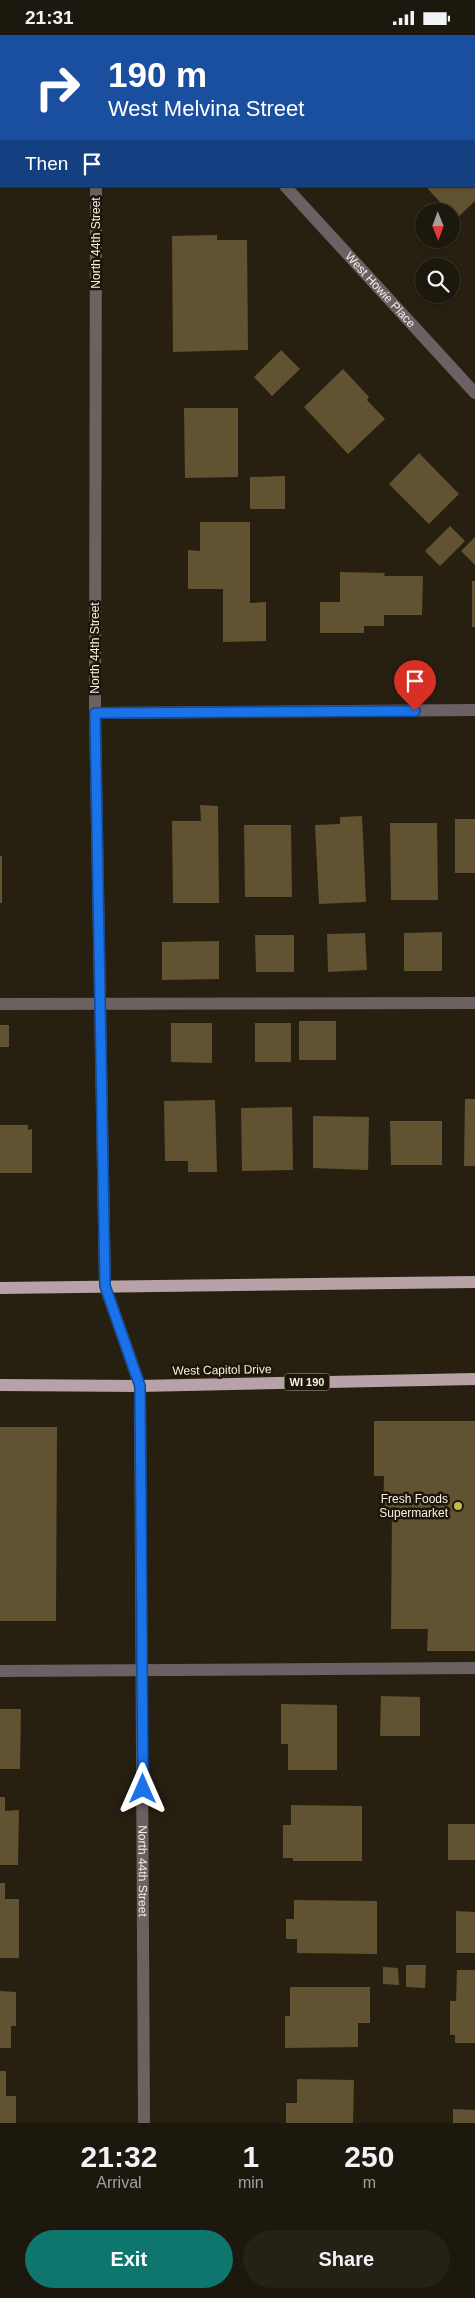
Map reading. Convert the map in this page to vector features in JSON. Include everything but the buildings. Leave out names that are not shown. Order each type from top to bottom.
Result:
[{"type":"main road","points":[[0,1288],[475,1282]]},
{"type":"main road","name":"West Capitol Drive","points":[[0,1385],[140,1386],[475,1379]]},
{"type":"street","name":"North 44th Street","points":[[96,187],[95,713],[105,1286],[140,1386],[144,2123]]},
{"type":"street","name":"West Howie Place","points":[[286,187],[475,393]]},
{"type":"street","points":[[95,713],[475,710]]},
{"type":"street","points":[[0,1004],[475,1003]]},
{"type":"street","points":[[0,1671],[475,1668]]},
{"type":"place","name":"Fresh Foods Supermarket","points":[[458,1506]]},
{"type":"route","points":[[143,1789],[140,1386],[105,1286],[95,713],[415,711]]}]
